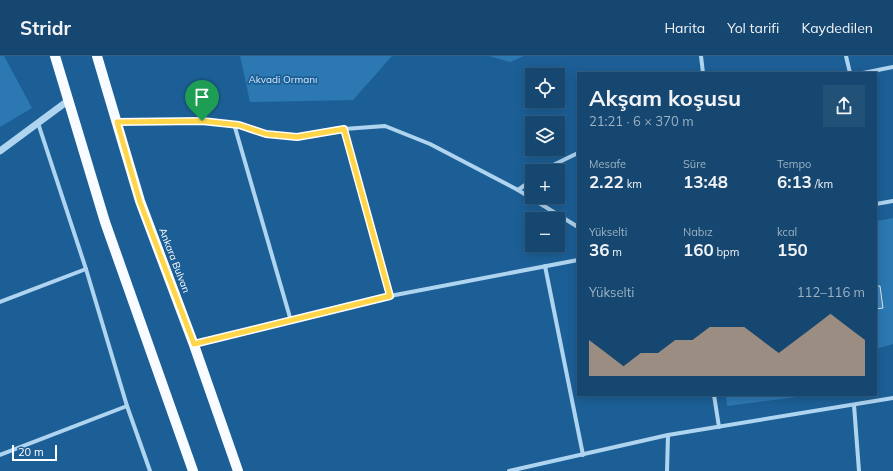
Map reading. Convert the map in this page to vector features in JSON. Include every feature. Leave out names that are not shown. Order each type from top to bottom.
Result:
[{"type":"main road","points":[[55,56],[105,222],[193,471]]},
{"type":"main road","name":"Ankara Bulvarı","points":[[97,56],[140,202],[194,344],[238,471]]},
{"type":"street","points":[[701,56],[703,72]]},
{"type":"street","points":[[846,56],[850,72]]},
{"type":"street","points":[[868,72],[893,67]]},
{"type":"street","points":[[0,151],[68,100]]},
{"type":"street","points":[[117,122],[202,121],[234,124],[266,134],[297,137],[344,129],[385,126],[430,144],[518,190],[577,226]]},
{"type":"street","points":[[38,123],[86,269],[127,406],[150,471]]},
{"type":"street","points":[[234,124],[291,321]]},
{"type":"street","points":[[344,129],[390,296]]},
{"type":"street","points":[[555,164],[577,153]]},
{"type":"street","points":[[518,190],[525,185]]},
{"type":"street","points":[[877,204],[893,201]]},
{"type":"street","points":[[194,344],[390,296],[577,260]]},
{"type":"street","points":[[545,266],[583,455]]},
{"type":"street","points":[[0,302],[86,269]]},
{"type":"street","points":[[714,396],[719,427]]},
{"type":"street","points":[[509,471],[668,435],[893,398]]},
{"type":"street","points":[[854,405],[859,471]]},
{"type":"street","points":[[0,455],[127,406]]},
{"type":"street","points":[[667,471],[668,435]]},
{"type":"green space","points":[[0,56],[4,56],[32,108],[0,127]]},
{"type":"green space","name":"Akvadi Ormanı","points":[[240,56],[392,56],[353,100],[250,102]]},
{"type":"green space","points":[[489,56],[524,56],[510,62]]},
{"type":"green space","points":[[893,218],[893,344],[877,349],[877,221]]},
{"type":"green space","points":[[726,396],[804,396],[727,406]]},
{"type":"building","points":[[877,286],[880,286],[883,308],[877,309]]},
{"type":"route","points":[[202,121],[239,125],[266,134],[297,137],[344,129],[390,296],[194,344],[140,202],[117,122],[202,121]]}]
